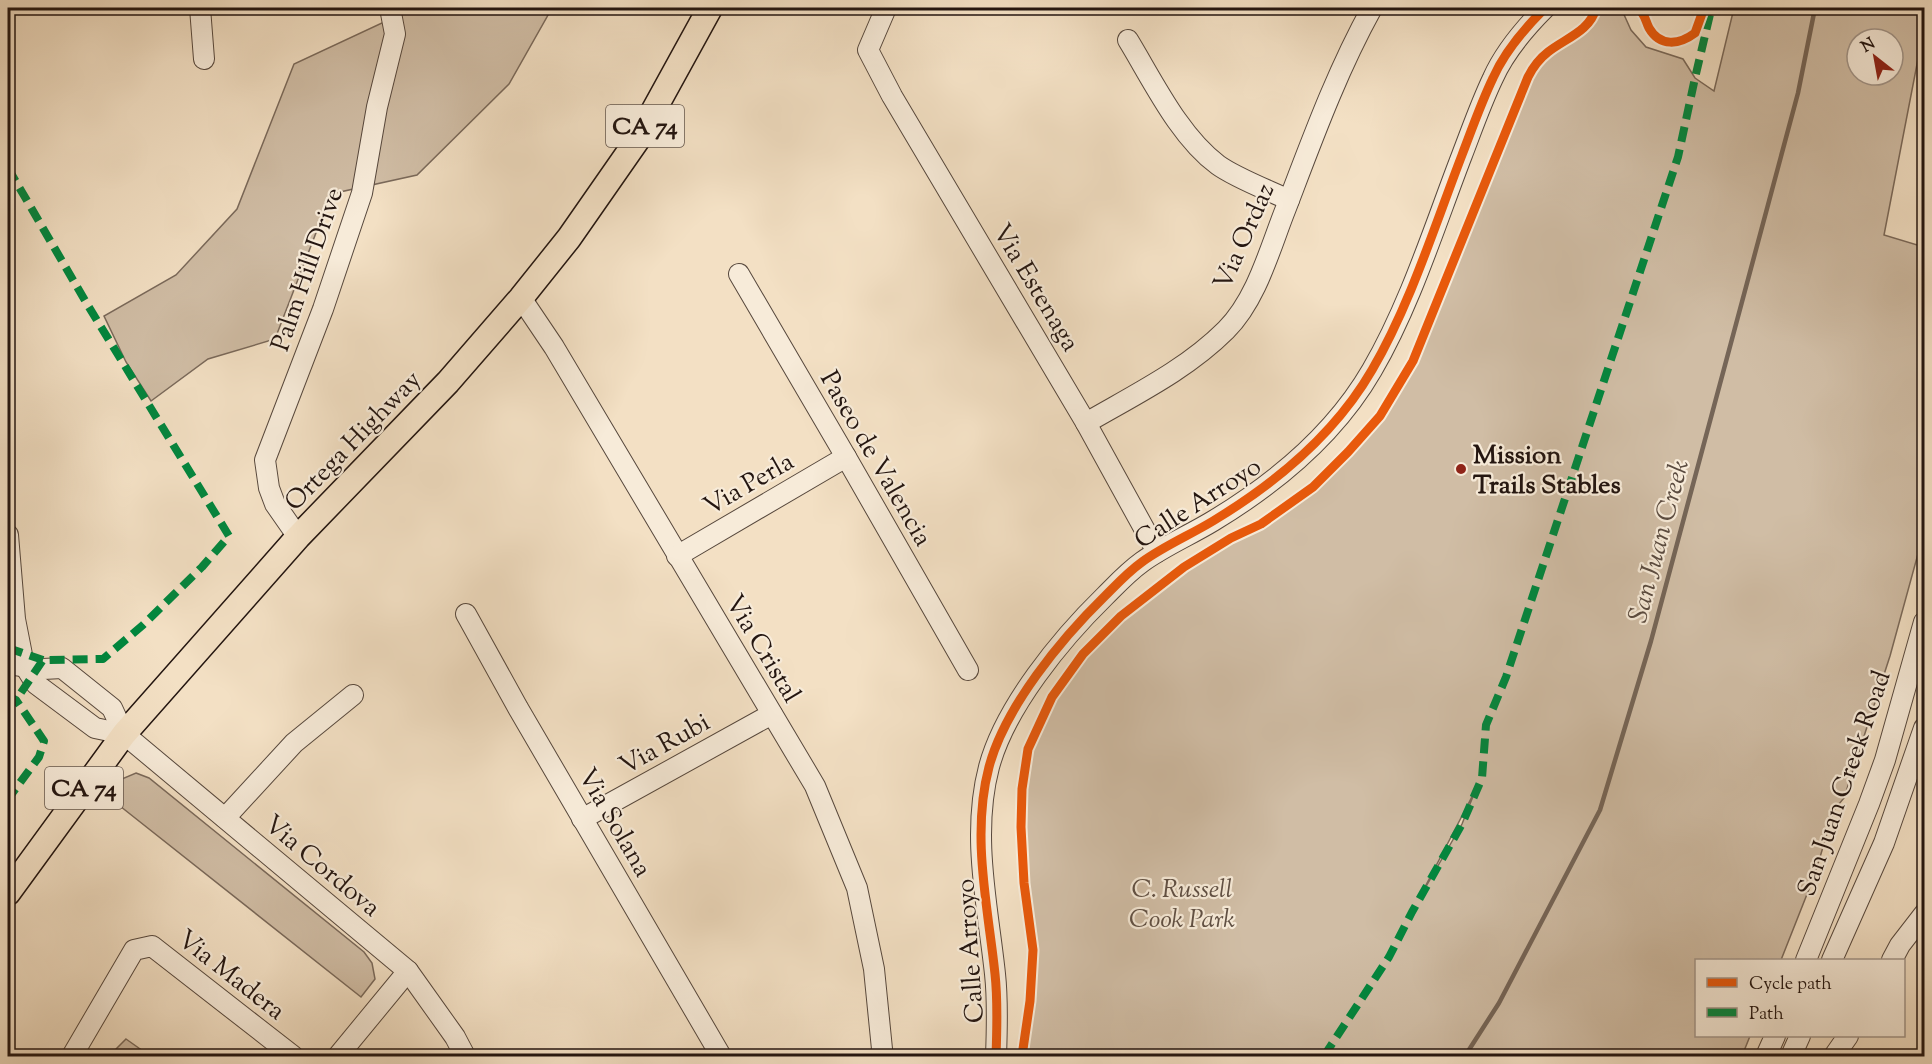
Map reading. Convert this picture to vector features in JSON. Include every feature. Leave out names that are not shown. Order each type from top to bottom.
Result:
[{"type":"main road","name":"Ortega Highway","points":[[8,893],[124,734],[298,537],[448,382],[521,298],[569,238],[638,139],[710,8]]},
{"type":"street","points":[[200,8],[204,59]]},
{"type":"street","name":"Palm Hill Drive","points":[[298,537],[275,504],[269,488],[265,460],[323,309],[362,193],[377,107],[395,34],[390,8]]},
{"type":"street","name":"Via Estenaga","points":[[886,8],[868,50],[892,96],[1086,423],[1157,552]]},
{"type":"street","name":"Via Ordaz","points":[[1086,423],[1194,358],[1228,328],[1253,291],[1350,49],[1372,8]]},
{"type":"street","name":"Calle Arroyo","points":[[996,1056],[995,977],[984,903],[982,813],[989,767],[1006,723],[1050,657],[1123,576],[1157,552],[1214,520],[1265,486],[1301,457],[1342,415],[1371,371],[1396,323],[1493,76],[1522,32],[1545,8]]},
{"type":"street","points":[[1128,40],[1184,129],[1200,150],[1220,166],[1289,200]]},
{"type":"street","name":"Paseo de Valencia","points":[[739,274],[968,670]]},
{"type":"street","name":"Via Cristal","points":[[521,298],[554,347],[815,786],[856,888],[874,969],[882,1049],[880,1056]]},
{"type":"street","name":"Via Perla","points":[[677,556],[846,457]]},
{"type":"street","points":[[8,535],[16,664],[36,684],[95,728],[124,734]]},
{"type":"street","name":"Via Solana","points":[[466,614],[719,1056]]},
{"type":"street","name":"San Juan Creek Road","points":[[1806,959],[1842,876],[1877,782],[1924,622]]},
{"type":"street","points":[[16,664],[43,669],[62,668],[112,708],[124,734]]},
{"type":"street","points":[[225,818],[294,743],[353,695]]},
{"type":"street","name":"Via Rubi","points":[[582,819],[772,714]]},
{"type":"street","name":"San Juan Creek Road","points":[[1832,959],[1884,843],[1924,728]]},
{"type":"street","name":"Via Cordova","points":[[124,734],[408,971],[455,1037],[465,1056]]},
{"type":"street","points":[[1893,959],[1900,945],[1924,914]]},
{"type":"street","name":"Via Madera","points":[[72,1056],[134,950],[152,946],[293,1056]]},
{"type":"street","points":[[338,1056],[408,971]]},
{"type":"street","points":[[1766,1056],[1774,1037]]},
{"type":"street","points":[[1791,1056],[1799,1037]]},
{"type":"street","points":[[1834,1056],[1847,1037]]},
{"type":"green space","points":[[414,8],[552,8],[509,84],[417,175],[331,194],[275,339],[208,359],[151,401],[126,362],[104,316],[176,275],[237,209],[294,64]]},
{"type":"green space","name":"C. Russell Cook Park","points":[[1596,8],[1621,8],[1631,30],[1646,47],[1683,59],[1695,78],[1714,91],[1734,8],[1924,8],[1924,28],[1884,235],[1924,247],[1924,532],[1890,656],[1844,798],[1834,810],[1815,874],[1781,959],[1695,959],[1695,1037],[1750,1037],[1742,1056],[1025,1056],[1032,951],[1023,872],[1020,804],[1024,763],[1029,746],[1052,699],[1083,656],[1120,617],[1161,584],[1258,523],[1305,490],[1348,452],[1366,431],[1396,388],[1420,343],[1530,73],[1545,55],[1583,28],[1593,16]],"holes":[[[1476,789],[1462,824],[1424,889]]]},
{"type":"green space","points":[[136,773],[149,778],[364,952],[372,963],[375,979],[361,997],[106,795],[117,781]]},
{"type":"green space","points":[[126,1039],[150,1056],[116,1056],[113,1052]]},
{"type":"waterway","name":"San Juan Creek","points":[[1465,1056],[1499,1003],[1600,810],[1651,641],[1798,93],[1815,8]]},
{"type":"marked path","points":[[1324,1056],[1389,957],[1462,824],[1482,778],[1486,725],[1506,677],[1678,157],[1711,10]]},
{"type":"marked path","points":[[8,168],[87,304],[229,536],[202,567],[143,625],[103,659],[43,660],[16,700]]},
{"type":"marked path","points":[[8,648],[43,660]]},
{"type":"marked path","points":[[8,696],[16,700],[44,741],[39,757],[8,799]]},
{"type":"cycle path","points":[[996,1056],[996,984],[983,871],[981,819],[989,767],[1008,721],[1021,698],[1053,653],[1123,578],[1150,556],[1236,506],[1281,473],[1322,436],[1357,393],[1386,345],[1410,292],[1493,78],[1503,58],[1516,40],[1545,8]]},
{"type":"cycle path","points":[[1022,1056],[1030,1001],[1033,950],[1024,883],[1021,827],[1022,789],[1028,749],[1052,697],[1083,654],[1121,616],[1184,567],[1231,538],[1261,524],[1313,487],[1380,416],[1413,361],[1530,73],[1545,55],[1583,28],[1593,16],[1596,8]]},
{"type":"cycle path","points":[[1637,8],[1643,14],[1653,34],[1670,42],[1683,40],[1695,33],[1704,8]]},
{"type":"place","name":"Mission Trails Stables","points":[[1461,469]]}]
